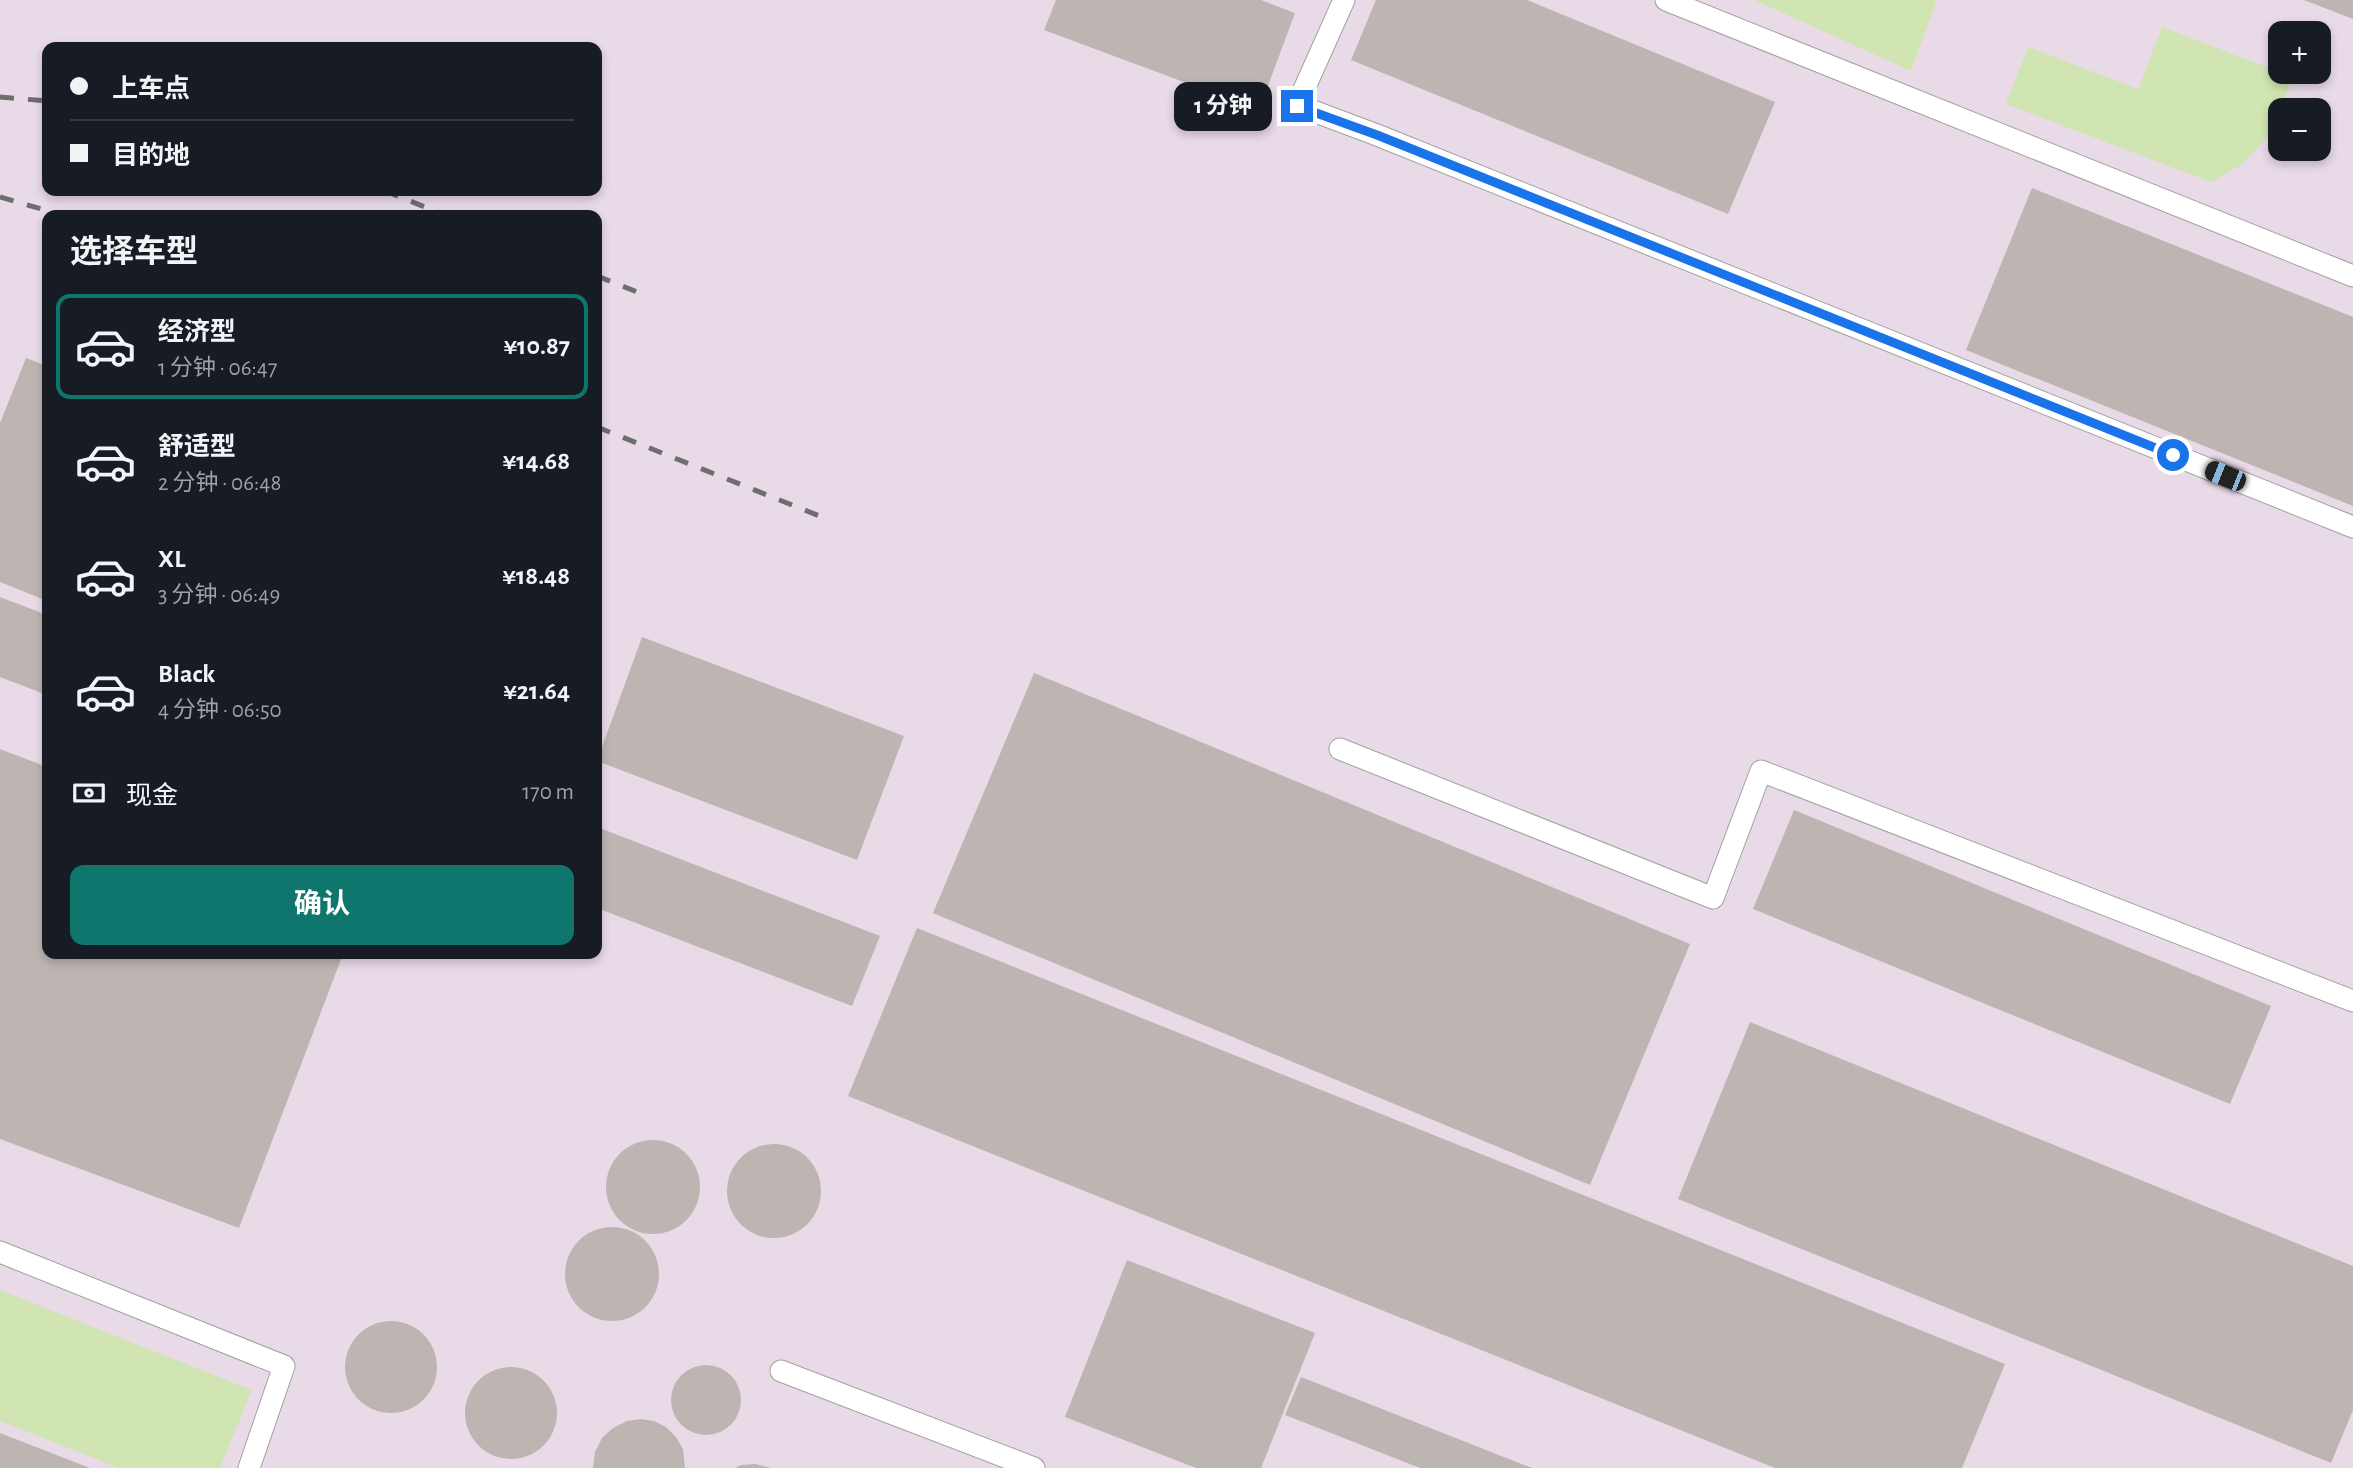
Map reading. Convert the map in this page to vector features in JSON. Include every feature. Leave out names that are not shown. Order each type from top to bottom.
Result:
[{"type":"lane","points":[[1344,0],[1297,106],[1377,135],[2353,527]]},
{"type":"lane","points":[[1666,0],[2353,276]]},
{"type":"lane","points":[[1340,749],[1713,898],[1761,771],[2353,1000]]},
{"type":"lane","points":[[0,1252],[284,1366],[249,1468]]},
{"type":"lane","points":[[781,1371],[1034,1468]]},
{"type":"shaded area","points":[[0,0],[2353,0],[2353,1468],[0,1468]]},
{"type":"green space","points":[[1754,0],[1937,0],[1911,71]]},
{"type":"green space","points":[[2162,27],[2268,67],[2268,84],[2290,84],[2285,98],[2268,98],[2268,136],[2243,164],[2211,182],[2006,104],[2028,47],[2138,89]]},
{"type":"green space","points":[[0,1290],[252,1390],[220,1468],[119,1468],[0,1421]]},
{"type":"building","points":[[1056,0],[1261,0],[1295,13],[1259,110],[1044,30]]},
{"type":"building","points":[[1376,0],[1527,0],[1775,102],[1728,214],[1351,60]]},
{"type":"building","points":[[2304,0],[2353,0],[2353,19]]},
{"type":"building","points":[[2032,188],[2353,317],[2353,506],[1966,350]]},
{"type":"building","points":[[26,358],[42,364],[42,599],[0,582],[0,423]]},
{"type":"building","points":[[0,597],[42,613],[42,693],[0,677]]},
{"type":"building","points":[[642,637],[904,736],[857,860],[602,763],[602,747]]},
{"type":"building","points":[[1034,673],[1690,944],[1590,1185],[933,913]]},
{"type":"building","points":[[0,749],[42,765],[42,959],[341,959],[239,1228],[0,1139]]},
{"type":"building","points":[[1794,810],[2271,1006],[2230,1104],[1753,909]]},
{"type":"building","points":[[602,829],[880,936],[852,1006],[602,910]]},
{"type":"building","points":[[917,928],[2005,1364],[1962,1468],[1775,1468],[848,1096]]},
{"type":"building","points":[[1750,1022],[2353,1266],[2353,1410],[2331,1463],[1678,1199]]},
{"type":"building","points":[[653,1140],[671,1143],[686,1154],[697,1169],[700,1187],[697,1205],[686,1220],[671,1231],[653,1234],[635,1231],[620,1220],[609,1205],[606,1187],[609,1169],[620,1154],[635,1143]]},
{"type":"building","points":[[774,1144],[792,1147],[807,1158],[818,1173],[821,1191],[818,1209],[807,1224],[792,1235],[774,1238],[756,1235],[741,1224],[730,1209],[727,1191],[730,1173],[741,1158],[756,1147]]},
{"type":"building","points":[[612,1227],[630,1230],[645,1241],[656,1256],[659,1274],[656,1292],[645,1307],[630,1318],[612,1321],[594,1318],[579,1307],[568,1292],[565,1274],[568,1256],[579,1241],[594,1230]]},
{"type":"building","points":[[1127,1260],[1315,1333],[1261,1468],[1196,1468],[1065,1417]]},
{"type":"building","points":[[391,1321],[409,1324],[424,1334],[434,1349],[437,1367],[434,1385],[424,1400],[409,1410],[391,1413],[373,1410],[358,1400],[348,1385],[345,1367],[348,1349],[358,1334],[373,1324]]},
{"type":"building","points":[[706,1365],[731,1375],[741,1400],[731,1425],[706,1435],[681,1425],[671,1400],[681,1375]]},
{"type":"building","points":[[511,1367],[529,1370],[544,1380],[554,1395],[557,1413],[554,1431],[544,1446],[529,1456],[511,1459],[493,1456],[478,1446],[468,1431],[465,1413],[468,1395],[478,1380],[493,1370]]},
{"type":"building","points":[[1301,1377],[1532,1468],[1420,1468],[1285,1415]]},
{"type":"building","points":[[627,1421],[654,1421],[666,1427],[676,1437],[683,1449],[685,1468],[593,1468],[595,1452],[602,1438]]},
{"type":"building","points":[[0,1433],[90,1468],[0,1468]]},
{"type":"building","points":[[755,1464],[771,1468],[735,1468],[741,1465]]},
{"type":"railway","points":[[0,97],[42,101]]},
{"type":"railway","points":[[398,196],[432,210]]},
{"type":"railway","points":[[0,197],[45,210]]},
{"type":"railway","points":[[602,278],[645,295]]},
{"type":"railway","points":[[602,429],[822,517]]},
{"type":"route","points":[[1297,106],[1377,135],[2173,455]]}]
